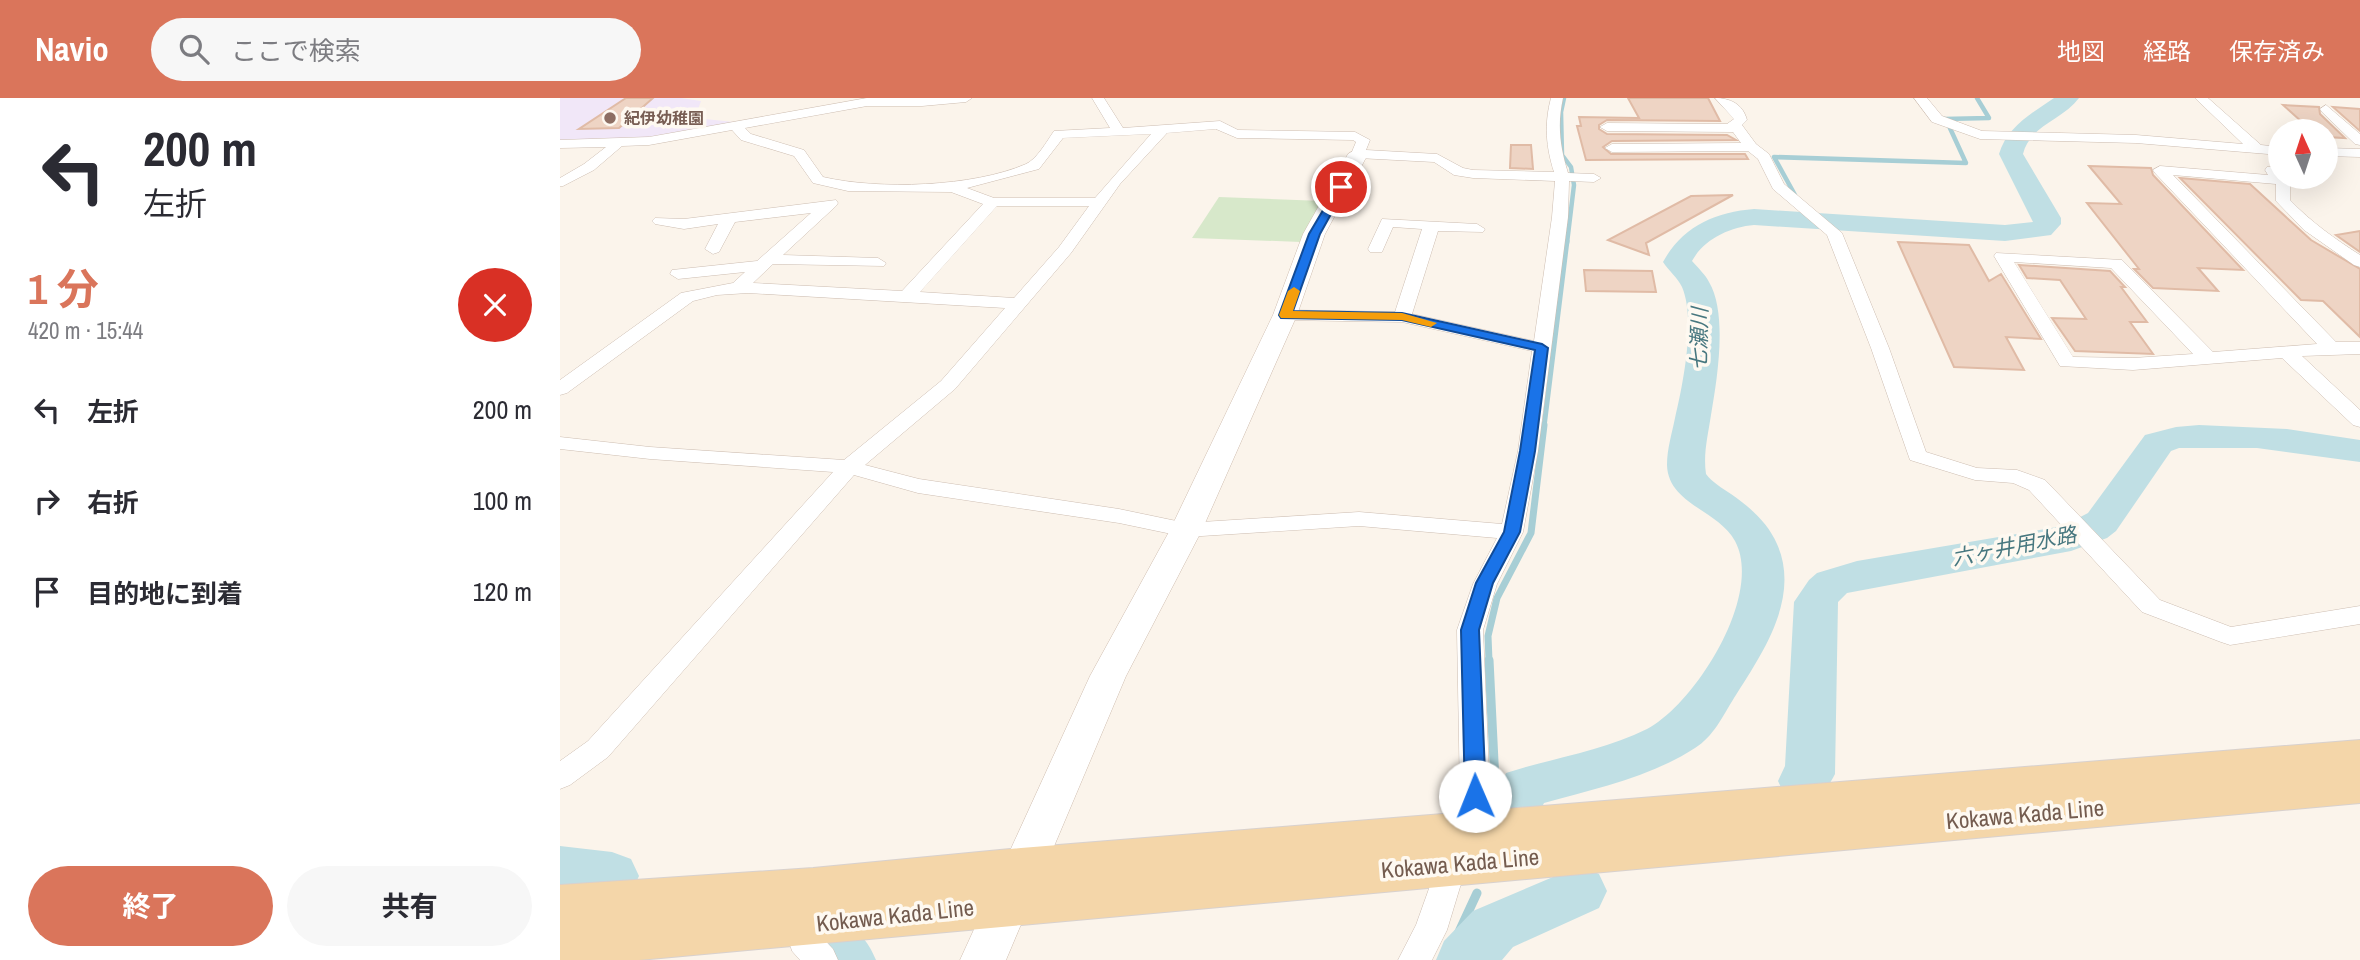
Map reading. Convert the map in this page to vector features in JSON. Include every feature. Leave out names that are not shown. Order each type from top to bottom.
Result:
[{"type":"main road","name":"Kokawa Kada Line","points":[[560,907],[813,889],[1014,887],[1460,847],[2360,757]]},
{"type":"main road","name":"Kokawa Kada Line","points":[[1460,847],[2360,785]]},
{"type":"main road","name":"Kokawa Kada Line","points":[[560,944],[811,942],[1014,887]]},
{"type":"street","points":[[560,144],[649,141],[867,102],[922,102],[966,98]]},
{"type":"street","points":[[1098,98],[1119,132]]},
{"type":"street","points":[[1415,960],[1431,930],[1475,796],[1470,630],[1485,583],[1512,532],[1528,451],[1566,176],[1553,146],[1553,114],[1557,98]]},
{"type":"street","points":[[1721,98],[1740,113],[1741,120],[1734,124],[1751,147],[1764,157],[1779,186],[1805,212],[1834,233],[1880,348],[1917,456],[1975,474],[2028,479],[2037,485],[2151,606],[2230,636],[2360,615]]},
{"type":"street","points":[[1920,98],[1937,119],[1965,131],[2022,138],[2136,139],[2268,150]]},
{"type":"street","points":[[2201,98],[2268,165]]},
{"type":"street","points":[[2326,109],[2360,141]]},
{"type":"street","points":[[734,124],[746,137],[799,153],[818,180],[849,187],[952,188],[1034,166],[1059,134],[1220,125],[1222,129],[1237,134],[1355,136],[1363,140],[1314,234],[1285,315],[1186,530],[1108,676],[983,960]]},
{"type":"street","points":[[1607,127],[1737,128]]},
{"type":"street","points":[[560,777],[598,749],[849,467],[947,385],[1020,304],[1065,250],[1097,202],[1162,130]]},
{"type":"street","points":[[561,175],[589,167],[617,144]]},
{"type":"street","points":[[1612,148],[1751,147]]},
{"type":"street","points":[[2338,152],[2360,153]]},
{"type":"street","points":[[1358,154],[1437,158],[1459,172],[1473,174],[1594,177]]},
{"type":"street","points":[[2268,179],[2160,170],[2330,348]]},
{"type":"street","points":[[737,288],[849,187]]},
{"type":"street","points":[[952,188],[993,202],[1097,202]]},
{"type":"street","points":[[2283,189],[2283,201],[2293,214],[2333,246],[2360,262]]},
{"type":"street","points":[[908,295],[993,202]]},
{"type":"street","points":[[660,221],[684,224],[828,206]]},
{"type":"street","points":[[713,249],[730,217]]},
{"type":"street","points":[[1376,249],[1387,222],[1477,229]]},
{"type":"street","points":[[1402,317],[1431,226]]},
{"type":"street","points":[[2208,358],[2116,263],[2002,256],[2067,362],[2133,364],[2208,358],[2296,359],[2330,348],[2360,348]]},
{"type":"street","points":[[678,274],[767,262],[878,263]]},
{"type":"street","points":[[560,389],[687,298],[699,293],[737,288],[908,295],[1020,304]]},
{"type":"street","points":[[1285,315],[1402,317],[1542,348]]},
{"type":"street","points":[[2296,359],[2360,421]]},
{"type":"street","points":[[560,443],[650,453],[849,467],[918,486],[1119,516],[1186,530],[1359,519],[1512,532]]},
{"type":"shaded area","points":[[560,98],[681,98],[701,101],[695,118],[734,122],[663,136],[618,141],[560,140]]},
{"type":"green space","points":[[1219,197],[1323,201],[1301,242],[1192,238]]},
{"type":"building","points":[[626,98],[653,98],[619,128],[579,129]]},
{"type":"building","points":[[1628,98],[1708,98],[1720,121],[1607,120],[1599,125],[1599,129],[1607,134],[1727,135],[1736,140],[1612,141],[1603,147],[1611,154],[1745,154],[1748,159],[1586,160],[1577,126],[1581,126],[1579,117],[1639,118]]},
{"type":"building","points":[[2283,105],[2319,107],[2320,114],[2325,119],[2299,119]]},
{"type":"building","points":[[2333,107],[2360,109],[2360,131]]},
{"type":"building","points":[[1511,145],[1531,145],[1533,169],[1510,168]]},
{"type":"building","points":[[2089,166],[2151,168],[2153,175],[2243,270],[2198,268],[2218,291],[2153,288],[2134,269],[2139,269],[2087,203],[2121,204]]},
{"type":"building","points":[[2180,178],[2250,184],[2311,240],[2360,269],[2360,337],[2323,301],[2301,300]]},
{"type":"building","points":[[1733,195],[1646,243],[1649,255],[1608,240],[1691,196]]},
{"type":"building","points":[[2360,231],[2360,252],[2336,235]]},
{"type":"building","points":[[1898,242],[1969,245],[1989,281],[2001,274],[2041,339],[2006,337],[2024,370],[1954,367]]},
{"type":"building","points":[[2019,265],[2110,271],[2125,287],[2121,287],[2147,322],[2130,322],[2153,354],[2075,351],[2052,318],[2086,319],[2060,280],[2027,278]]},
{"type":"building","points":[[1584,270],[1652,271],[1656,292],[1586,291]]},
{"type":"waterway","points":[[1564,98],[1561,112],[1562,155],[1571,167],[1574,185],[1567,243]]},
{"type":"waterway","points":[[1944,119],[1989,118],[1977,98]]},
{"type":"waterway","name":"七瀬川","points":[[1518,804],[1524,788],[1625,759],[1663,743],[1684,730],[1694,720],[1735,660],[1759,605],[1763,567],[1753,537],[1738,519],[1689,482],[1687,474],[1686,450],[1698,388],[1703,329],[1695,283],[1677,262],[1687,246],[1722,223],[1754,217],[1792,217],[2005,233],[2041,229],[2047,224],[2047,218],[2011,154],[2013,146],[2025,130],[2068,98]]},
{"type":"waterway","points":[[1795,195],[1774,157],[1966,163],[1949,126]]},
{"type":"waterway","points":[[1544,427],[1567,241]]},
{"type":"waterway","points":[[1489,661],[1488,636],[1497,598],[1531,533],[1544,425]]},
{"type":"waterway","name":"六ヶ井用水路","points":[[1803,781],[1810,774],[1816,602],[1832,583],[1857,575],[2071,538],[2093,529],[2102,522],[2158,443],[2176,438],[2199,435],[2257,437],[2360,451]]},
{"type":"waterway","points":[[1489,660],[1496,802]]},
{"type":"waterway","name":"六ヶ井用水路","points":[[560,870],[612,876]]},
{"type":"waterway","name":"六ヶ井用水路","points":[[1465,960],[1493,929],[1579,891]]},
{"type":"waterway","points":[[1446,960],[1477,893]]},
{"type":"waterway","name":"六ヶ井用水路","points":[[839,951],[847,960]]},
{"type":"slow traffic","points":[[1294,291],[1285,315],[1402,317],[1431,323]]},
{"type":"place","name":"紀伊幼稚園","points":[[610,118]]},
{"type":"route","points":[[1341,187],[1314,234],[1285,315],[1402,317],[1542,348],[1528,451],[1512,532],[1485,583],[1470,630],[1474,687],[1475,796]]}]
